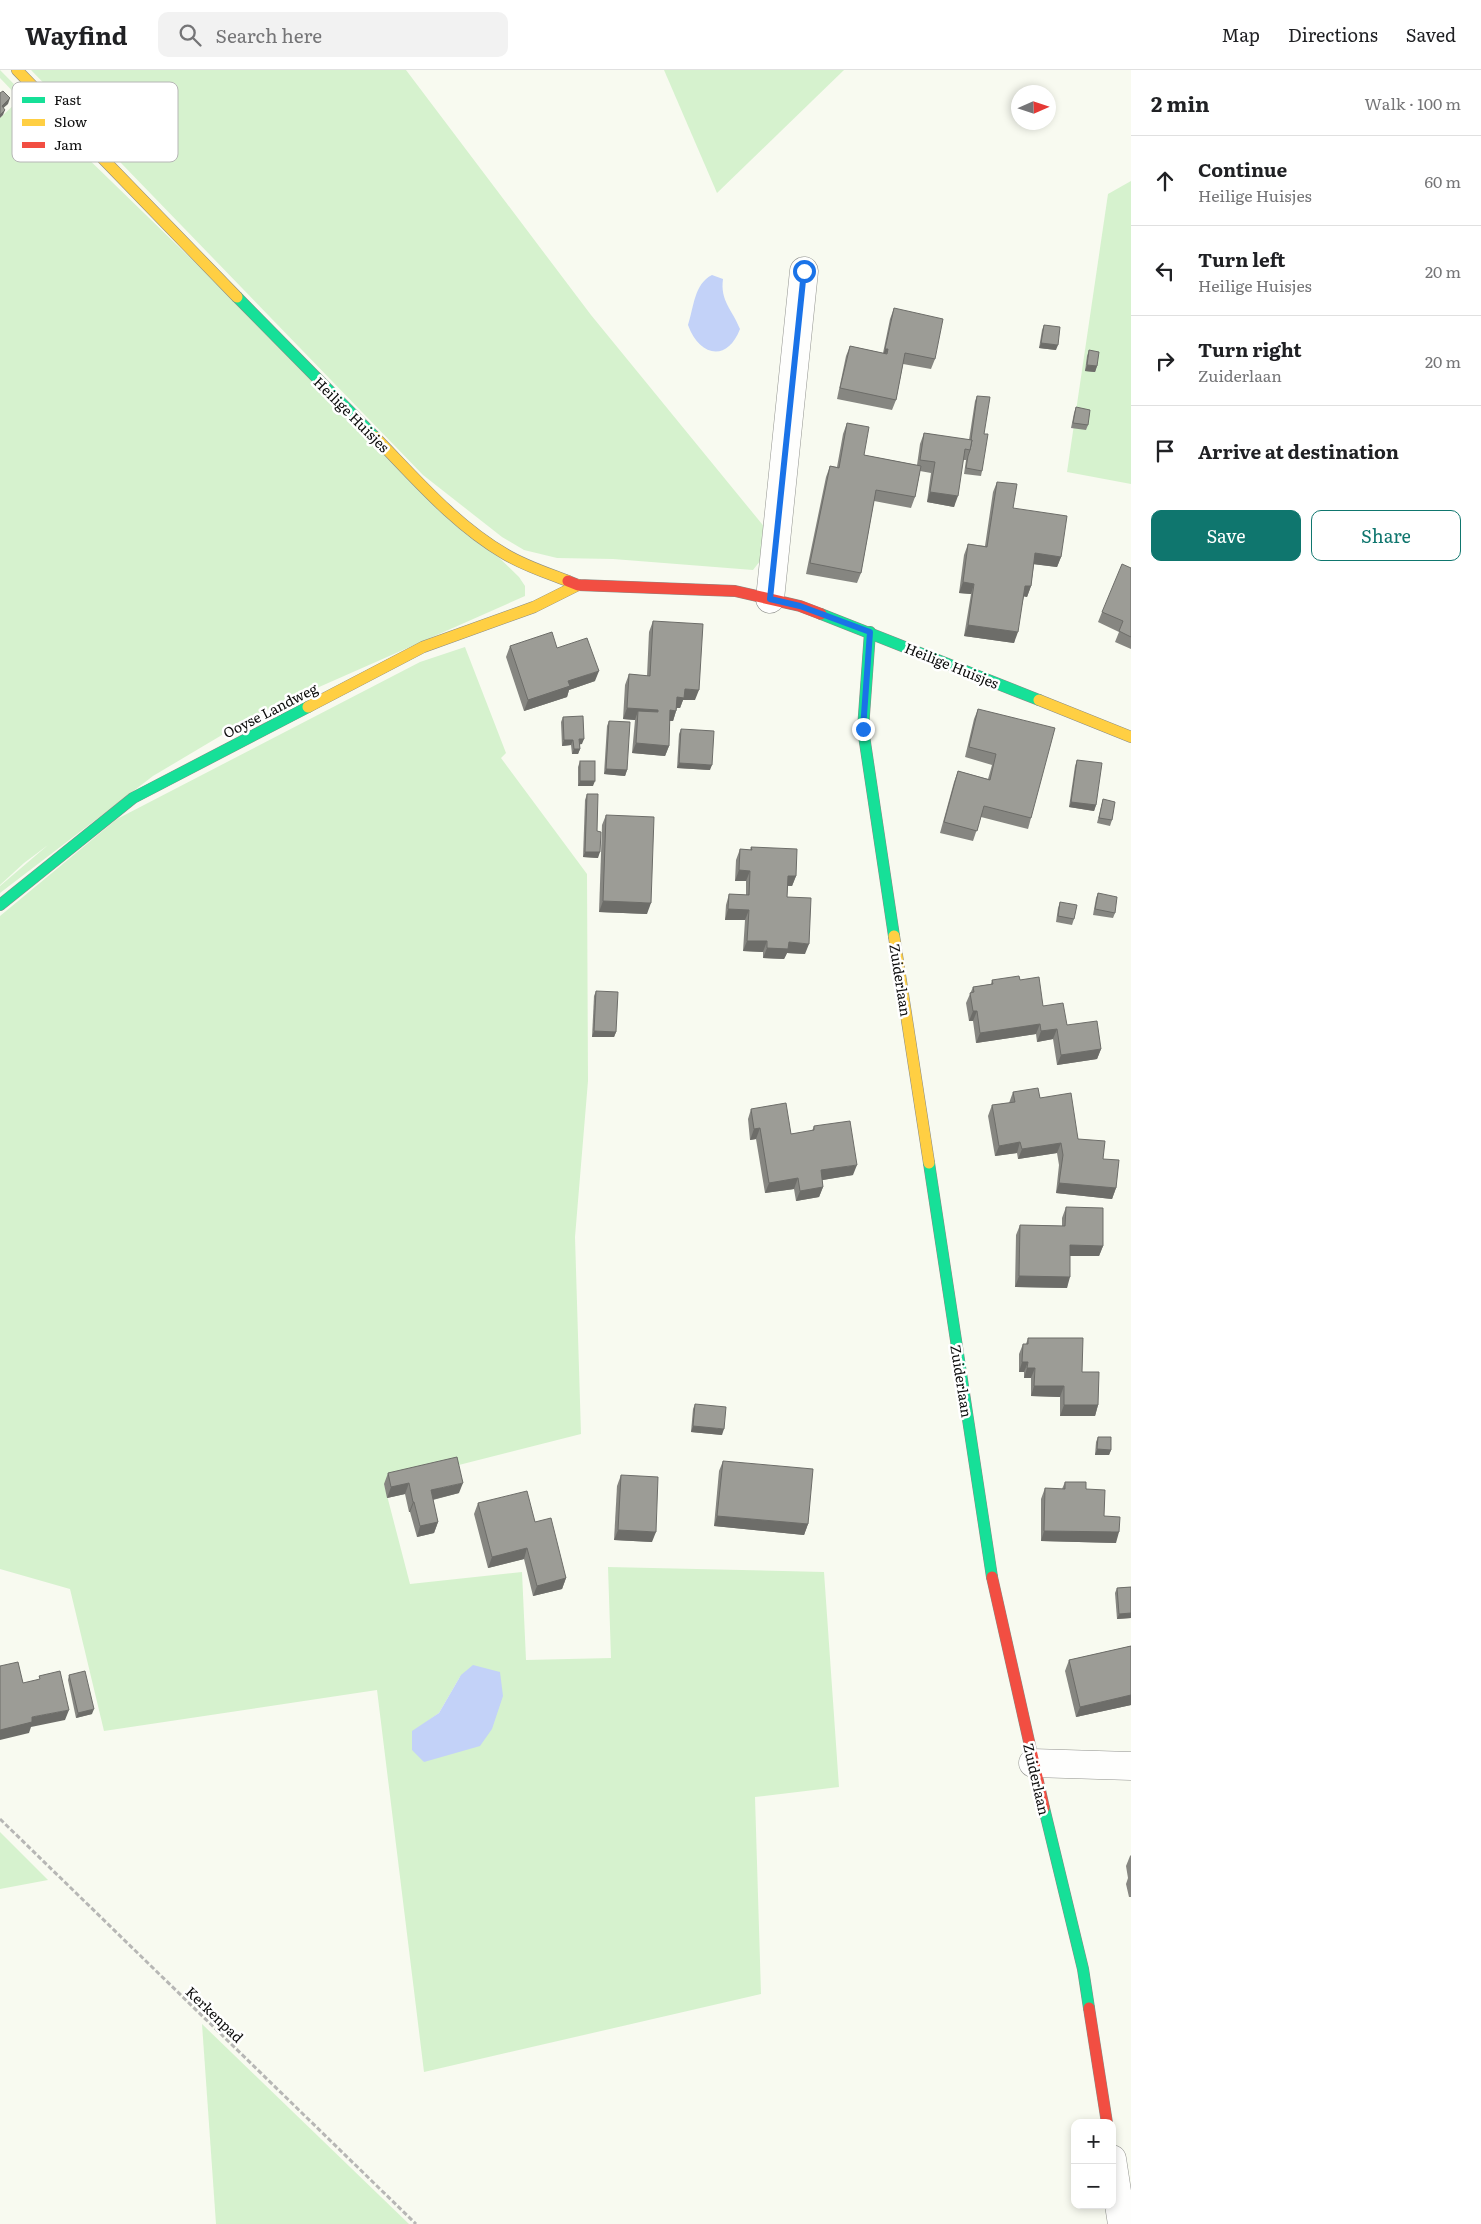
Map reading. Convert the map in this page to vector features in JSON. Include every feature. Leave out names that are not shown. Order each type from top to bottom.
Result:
[{"type":"street","name":"Heilige Huisjes","points":[[16,70],[28,82]]},
{"type":"street","name":"Heilige Huisjes","points":[[105,162],[441,504],[473,532],[504,554],[530,567],[578,585],[735,591],[800,606],[870,632],[1131,738]]},
{"type":"street","points":[[770,599],[804,271]]},
{"type":"street","name":"Ooyse Landweg","points":[[0,905],[133,798],[423,647],[534,607],[578,585]]},
{"type":"street","name":"Zuiderlaan","points":[[870,632],[863,729],[989,1562],[1033,1763],[1082,1969],[1105,2119]]},
{"type":"street","points":[[1033,1763],[1131,1766]]},
{"type":"street","points":[[1113,2164],[1122,2224]]},
{"type":"path","name":"Kerkenpad","points":[[0,1819],[416,2224]]},
{"type":"green space","points":[[0,70],[12,82],[12,91],[0,78]]},
{"type":"green space","points":[[31,70],[406,70],[591,315],[766,529],[764,556],[753,570],[613,559],[557,558],[524,550],[502,537],[423,475],[120,162],[178,162],[178,82],[43,82]]},
{"type":"green space","points":[[664,70],[844,70],[717,193]]},
{"type":"green space","points":[[12,107],[12,162],[91,162],[519,577],[525,586],[525,596],[267,710],[227,732],[153,776],[0,893],[0,886],[48,845],[24,863],[0,885],[0,118]]},
{"type":"green space","points":[[1131,181],[1131,484],[1067,472],[1108,194]]},
{"type":"green space","points":[[465,647],[506,753],[501,758],[587,874],[588,1081],[575,1237],[581,1434],[384,1484],[410,1584],[522,1572],[526,1660],[611,1658],[608,1567],[824,1572],[839,1787],[755,1797],[761,1994],[424,2072],[377,1690],[104,1731],[70,1589],[0,1569],[0,916],[117,819],[420,662]],"holes":[[[461,1675],[424,1762],[412,1732],[439,1713]]]},
{"type":"green space","points":[[0,1832],[48,1880],[0,1889]]},
{"type":"green space","points":[[202,2024],[409,2224],[216,2224]]},
{"type":"water","points":[[712,275],[723,279],[725,299],[740,329],[728,347],[721,351],[706,349],[693,335],[688,325],[698,290],[706,279]]},
{"type":"water","points":[[473,1665],[500,1672],[503,1696],[492,1729],[480,1746],[424,1762],[412,1750],[412,1731],[439,1713],[461,1675]]},
{"type":"building","points":[[3,91],[10,98],[2,106],[5,110],[0,115],[0,93]]},
{"type":"building","points":[[894,308],[943,319],[935,359],[905,353],[896,400],[840,388],[850,346],[887,354],[888,349],[885,349]]},
{"type":"building","points":[[1044,325],[1060,327],[1058,345],[1041,343]]},
{"type":"building","points":[[1089,350],[1099,352],[1097,366],[1087,365]]},
{"type":"building","points":[[977,396],[990,397],[984,434],[988,434],[982,471],[966,468],[972,440]]},
{"type":"building","points":[[1076,407],[1090,410],[1088,425],[1073,423]]},
{"type":"building","points":[[847,423],[869,427],[864,455],[921,466],[915,497],[876,490],[861,573],[810,563],[830,466],[839,468]]},
{"type":"building","points":[[924,433],[972,440],[970,450],[965,449],[958,496],[930,492],[935,462],[920,460]]},
{"type":"building","points":[[997,482],[1017,484],[1013,508],[1067,516],[1061,557],[1035,553],[1031,586],[1025,586],[1018,632],[968,625],[974,584],[963,582],[968,544],[987,547]]},
{"type":"building","points":[[1122,564],[1131,568],[1131,637],[1119,631],[1123,621],[1102,612]]},
{"type":"building","points":[[653,621],[703,624],[699,690],[685,689],[684,698],[677,697],[676,711],[670,710],[669,746],[636,743],[638,711],[658,712],[658,710],[627,708],[629,674],[650,676]]},
{"type":"building","points":[[552,632],[557,648],[587,638],[599,671],[568,681],[570,686],[528,700],[510,646]]},
{"type":"building","points":[[978,709],[1055,728],[1031,818],[984,806],[977,831],[944,822],[958,771],[990,780],[996,754],[969,747]]},
{"type":"building","points":[[583,716],[584,739],[579,739],[580,749],[574,749],[573,740],[564,740],[563,717]]},
{"type":"building","points":[[609,721],[630,722],[627,770],[606,769]]},
{"type":"building","points":[[681,729],[714,731],[712,765],[679,763]]},
{"type":"building","points":[[1077,760],[1102,763],[1096,805],[1071,802]]},
{"type":"building","points":[[580,761],[595,761],[595,781],[580,781]]},
{"type":"building","points":[[587,794],[598,794],[597,831],[601,832],[600,852],[585,852]]},
{"type":"building","points":[[1103,799],[1115,802],[1112,820],[1099,818]]},
{"type":"building","points":[[606,815],[654,817],[651,903],[603,901]]},
{"type":"building","points":[[751,847],[797,849],[796,876],[788,876],[787,897],[811,898],[809,944],[789,942],[788,949],[767,948],[767,941],[747,941],[749,910],[728,909],[729,894],[749,895],[750,871],[739,870],[740,849],[752,850]]},
{"type":"building","points":[[1098,893],[1117,897],[1115,913],[1095,909]]},
{"type":"building","points":[[1060,902],[1077,905],[1074,919],[1058,916]]},
{"type":"building","points":[[1019,976],[1020,980],[1039,977],[1043,1006],[1063,1003],[1067,1025],[1097,1021],[1101,1049],[1061,1055],[1057,1029],[1041,1031],[1040,1024],[980,1033],[977,1011],[973,1011],[970,993],[974,992],[973,987],[993,984],[992,980]]},
{"type":"building","points":[[596,991],[618,992],[616,1032],[594,1031]]},
{"type":"building","points":[[1038,1088],[1040,1098],[1071,1093],[1078,1139],[1105,1141],[1103,1159],[1119,1160],[1116,1188],[1059,1183],[1063,1155],[1061,1143],[1022,1149],[1020,1142],[999,1146],[992,1105],[1015,1102],[1013,1092]]},
{"type":"building","points":[[786,1103],[791,1134],[814,1130],[814,1126],[850,1121],[857,1165],[821,1170],[823,1187],[800,1191],[798,1178],[769,1183],[760,1128],[754,1129],[751,1109]]},
{"type":"building","points":[[1066,1207],[1103,1208],[1103,1246],[1070,1245],[1070,1277],[1019,1276],[1020,1225],[1065,1226]]},
{"type":"building","points":[[1028,1338],[1083,1338],[1082,1372],[1099,1372],[1098,1405],[1064,1405],[1064,1386],[1034,1386],[1035,1368],[1027,1368],[1028,1362],[1022,1362],[1023,1344],[1028,1344]]},
{"type":"building","points":[[695,1404],[726,1407],[724,1429],[693,1426]]},
{"type":"building","points":[[1098,1437],[1111,1437],[1111,1450],[1097,1449]]},
{"type":"building","points":[[457,1457],[463,1483],[431,1490],[438,1522],[420,1526],[409,1483],[391,1487],[388,1473]]},
{"type":"building","points":[[723,1461],[813,1469],[808,1524],[717,1516]]},
{"type":"building","points":[[621,1475],[658,1477],[656,1532],[618,1530]]},
{"type":"building","points":[[1065,1482],[1086,1482],[1086,1489],[1105,1490],[1104,1516],[1120,1517],[1119,1532],[1044,1531],[1045,1488],[1065,1489]]},
{"type":"building","points":[[527,1491],[535,1522],[551,1518],[566,1578],[537,1586],[527,1548],[492,1557],[478,1503]]},
{"type":"building","points":[[1131,1587],[1131,1613],[1119,1614],[1117,1588]]},
{"type":"building","points":[[1131,1646],[1131,1695],[1080,1707],[1069,1660]]},
{"type":"building","points":[[18,1662],[23,1683],[40,1679],[39,1676],[60,1671],[69,1710],[32,1717],[32,1722],[0,1730],[0,1666]]},
{"type":"building","points":[[85,1671],[94,1709],[78,1713],[69,1675]]},
{"type":"traffic: fast","points":[[237,297],[375,437]]},
{"type":"traffic: fast","points":[[821,614],[1039,700]]},
{"type":"traffic: fast","points":[[870,632],[863,729],[894,936]]},
{"type":"traffic: fast","points":[[0,905],[133,798],[308,707]]},
{"type":"traffic: fast","points":[[929,1163],[992,1577]]},
{"type":"traffic: fast","points":[[1044,1808],[1083,1969],[1089,2008]]},
{"type":"traffic: slow","points":[[17,70],[29,82]]},
{"type":"traffic: slow","points":[[106,162],[237,297]]},
{"type":"traffic: slow","points":[[375,437],[436,500],[469,529],[520,562],[568,581]]},
{"type":"traffic: slow","points":[[308,707],[423,647],[534,607],[578,585]]},
{"type":"traffic: slow","points":[[1039,700],[1131,737]]},
{"type":"traffic: slow","points":[[894,936],[929,1163]]},
{"type":"traffic: jam","points":[[568,581],[578,585],[735,591],[800,606],[821,614]]},
{"type":"traffic: jam","points":[[992,1577],[1044,1808]]},
{"type":"traffic: jam","points":[[1089,2008],[1106,2119]]},
{"type":"route","points":[[804,271],[770,599],[800,606],[870,632],[863,729]]}]
